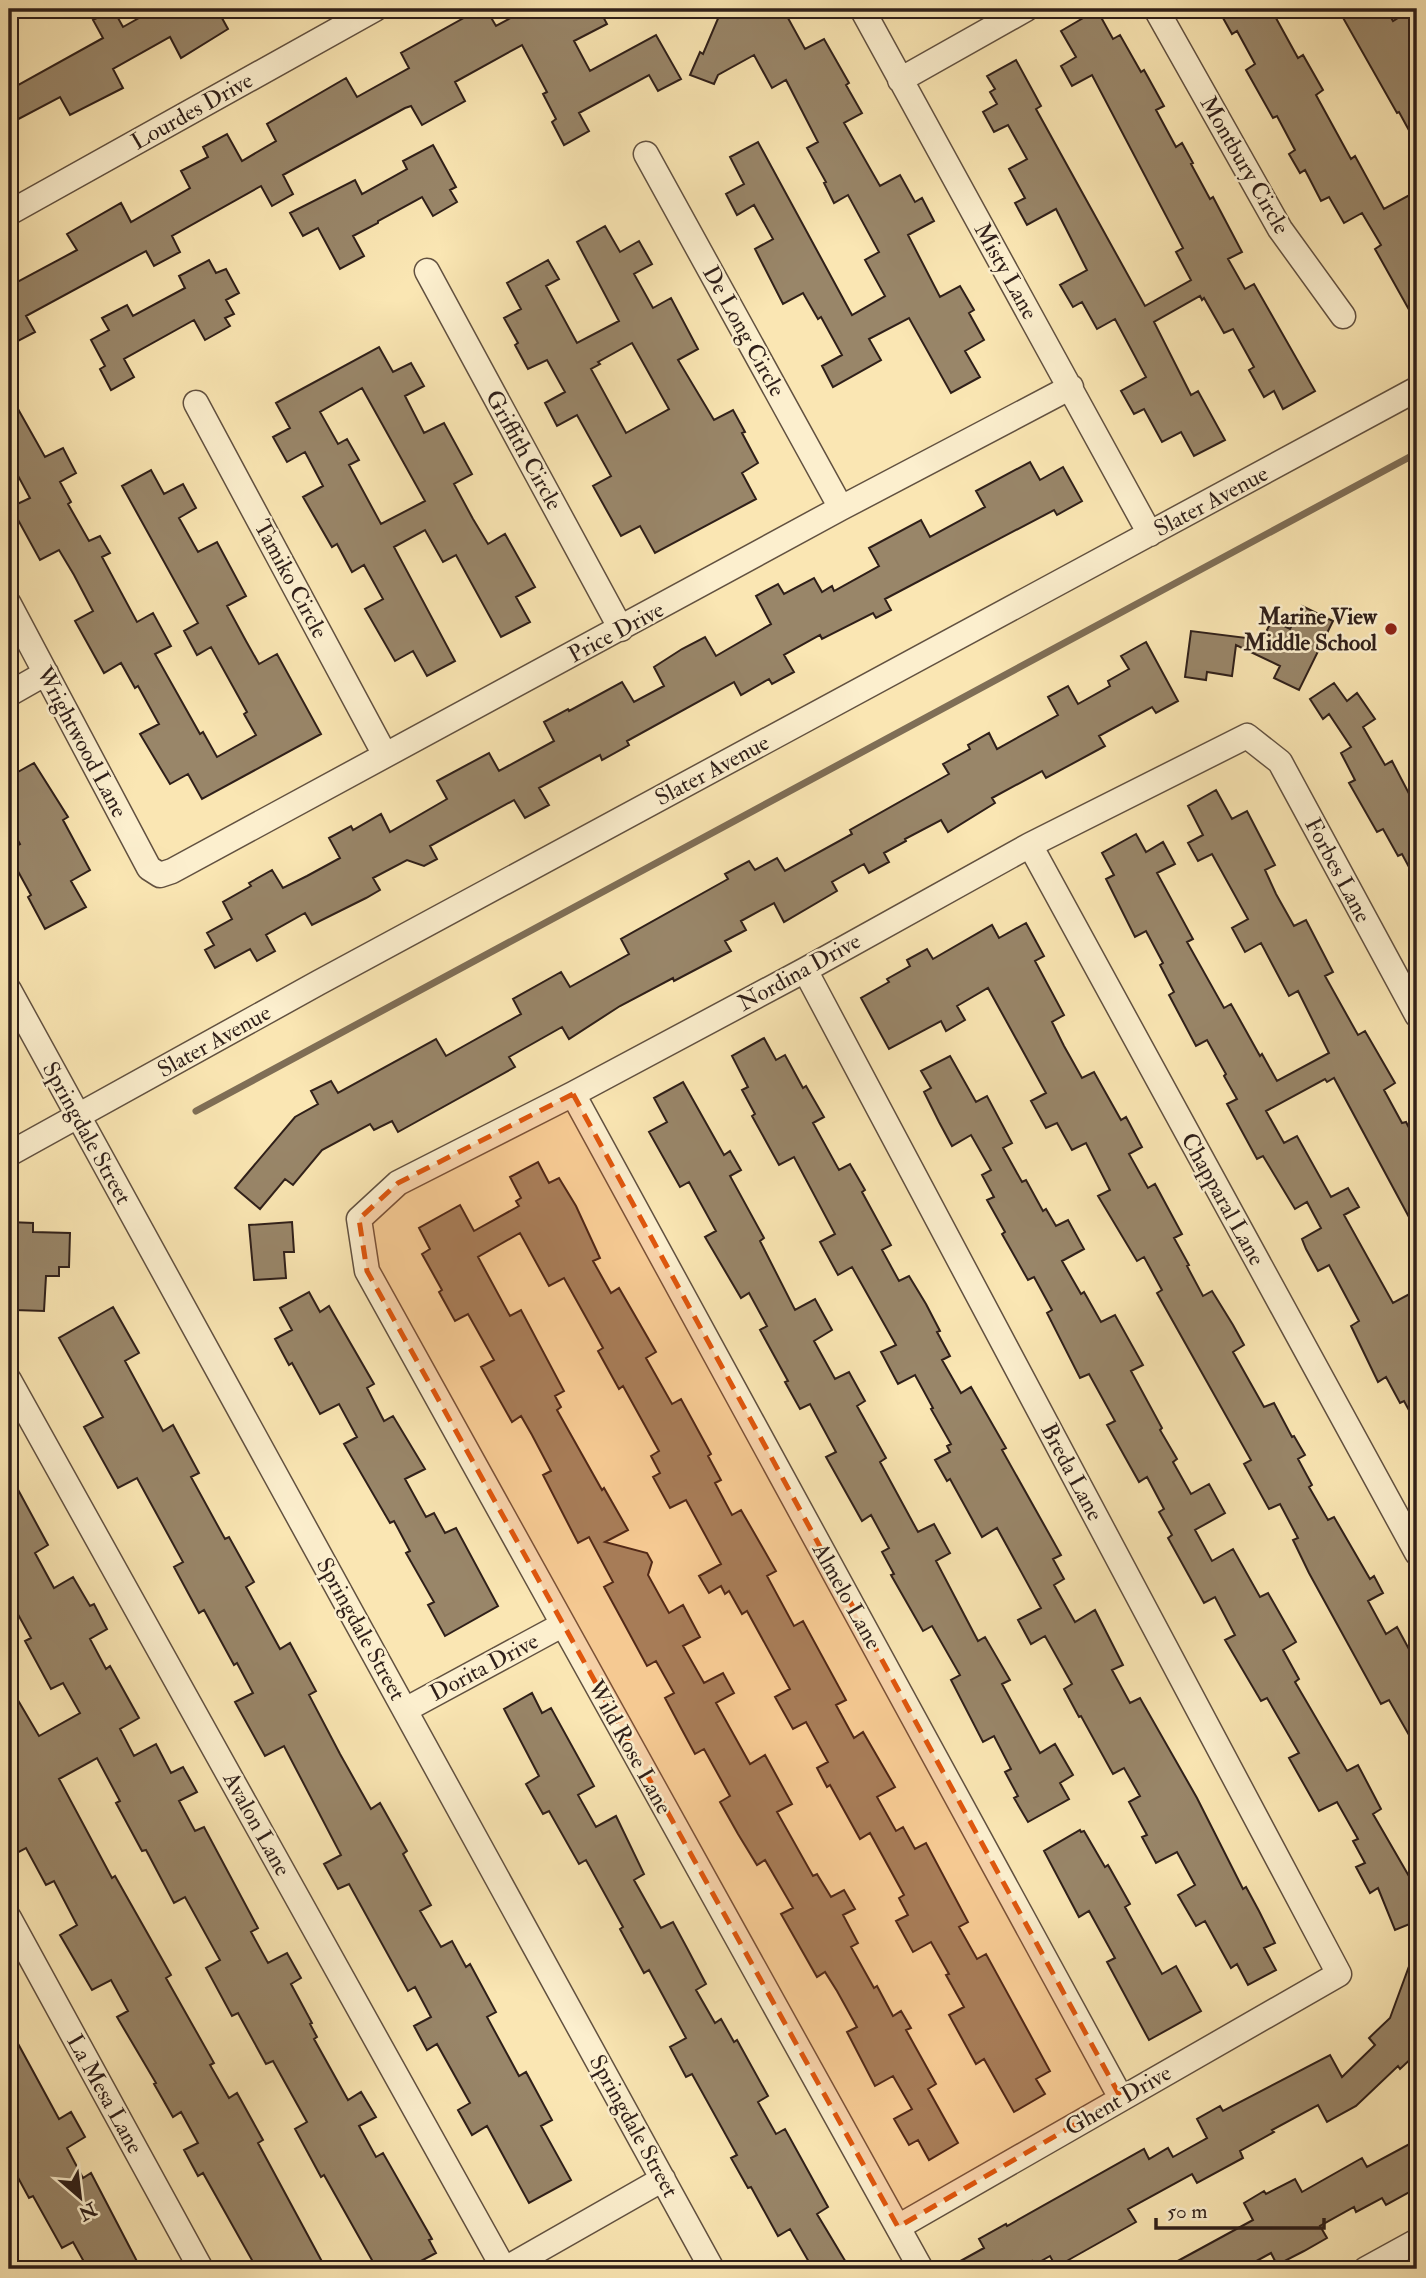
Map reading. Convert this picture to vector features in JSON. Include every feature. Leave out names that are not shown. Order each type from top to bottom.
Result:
[{"type":"street","name":"Lourdes Drive","points":[[9,212],[375,9]]},
{"type":"street","name":"Misty Lane","points":[[862,9],[1150,534]]},
{"type":"street","points":[[900,80],[1026,9]]},
{"type":"street","name":"Montbury Circle","points":[[1156,9],[1280,229],[1343,316]]},
{"type":"street","name":"De Long Circle","points":[[646,155],[841,508]]},
{"type":"street","name":"Griffith Circle","points":[[427,271],[621,629]]},
{"type":"street","name":"Price Drive","points":[[160,875],[172,871],[841,508],[1071,387]]},
{"type":"street","name":"Slater Avenue","points":[[9,1154],[318,983],[1417,389]]},
{"type":"street","name":"Tamiko Circle","points":[[196,403],[386,755]]},
{"type":"street","name":"Wrightwood Lane","points":[[9,604],[149,868],[160,875]]},
{"type":"street","points":[[9,694],[46,673]]},
{"type":"street","name":"Nordina Drive","points":[[359,1219],[398,1183],[573,1094],[805,970],[1030,845],[1247,736]]},
{"type":"street","name":"Forbes Lane","points":[[1247,736],[1280,762],[1417,1015]]},
{"type":"street","name":"Chapparal Lane","points":[[1030,845],[1417,1553]]},
{"type":"street","name":"Breda Lane","points":[[805,970],[1339,1974]]},
{"type":"street","name":"Springdale Street","points":[[9,990],[712,2269]]},
{"type":"street","name":"Almelo Lane","points":[[573,1094],[1121,2098]]},
{"type":"street","name":"Wild Rose Lane","points":[[359,1219],[367,1271],[921,2269]]},
{"type":"street","name":"Avalon Lane","points":[[9,1380],[505,2269]]},
{"type":"street","name":"Dorita Drive","points":[[405,1710],[562,1625]]},
{"type":"street","name":"La Mesa Lane","points":[[13,1934],[201,2269]]},
{"type":"street","name":"Ghent Drive","points":[[898,2227],[1339,1974]]},
{"type":"street","points":[[505,2269],[663,2179]]},
{"type":"street","points":[[1366,2269],[1417,2241]]},
{"type":"highlighted area","points":[[573,1094],[1121,2098],[898,2227],[367,1271],[359,1219],[398,1183]]},
{"type":"building","points":[[113,9],[123,27],[155,9],[217,9],[228,29],[181,58],[170,37],[113,69],[123,88],[70,115],[60,97],[9,124],[9,90],[103,38],[93,20]]},
{"type":"building","points":[[480,9],[486,9],[496,26],[527,9],[599,9],[607,24],[574,41],[590,71],[656,35],[681,79],[658,91],[649,75],[579,113],[589,131],[564,145],[552,122],[556,119],[543,94],[547,92],[522,45],[455,82],[465,101],[422,125],[411,106],[405,108],[283,175],[293,194],[272,206],[261,186],[172,236],[180,252],[154,266],[146,251],[26,316],[35,332],[18,341],[9,325],[9,284],[10,286],[77,250],[67,234],[121,203],[131,222],[190,188],[181,171],[208,157],[203,147],[227,134],[242,161],[276,141],[267,124],[346,78],[357,97],[409,68],[401,53]]},
{"type":"building","points":[[722,9],[783,9],[805,49],[824,39],[849,83],[846,85],[862,113],[844,123],[880,186],[900,175],[915,202],[922,198],[934,221],[908,235],[940,297],[960,286],[974,310],[969,313],[984,340],[965,351],[980,377],[951,393],[909,318],[869,339],[881,360],[833,387],[822,366],[842,355],[821,317],[818,319],[803,293],[783,304],[755,249],[773,239],[754,205],[737,215],[726,194],[744,184],[730,157],[758,142],[852,315],[885,296],[865,260],[879,252],[848,195],[834,203],[807,148],[818,142],[786,80],[772,88],[754,55],[718,75],[714,84],[690,75],[700,52],[703,54]]},
{"type":"building","points":[[1218,9],[1271,9],[1298,58],[1303,55],[1323,90],[1316,95],[1351,159],[1355,156],[1384,209],[1417,191],[1417,324],[1375,249],[1381,245],[1362,213],[1344,223],[1329,197],[1321,201],[1305,170],[1300,173],[1289,154],[1295,150],[1277,116],[1273,118],[1246,70],[1255,64],[1237,31],[1232,34]]},
{"type":"building","points":[[1356,9],[1386,9],[1393,21],[1406,13],[1417,33],[1417,145],[1342,16]]},
{"type":"building","points":[[1097,10],[1113,39],[1120,35],[1141,72],[1144,70],[1164,106],[1156,110],[1176,147],[1182,143],[1210,199],[1213,197],[1242,252],[1228,259],[1245,289],[1254,284],[1315,391],[1283,409],[1274,391],[1264,397],[1249,370],[1254,367],[1233,329],[1224,333],[1204,298],[1202,300],[1200,296],[1154,322],[1191,395],[1198,391],[1225,440],[1194,456],[1181,432],[1162,442],[1144,409],[1134,414],[1121,391],[1146,377],[1115,319],[1097,329],[1082,302],[1073,307],[1060,285],[1087,270],[1056,209],[1027,225],[1015,203],[1025,198],[1009,169],[1027,159],[1008,125],[994,132],[983,112],[997,104],[990,92],[995,89],[987,76],[1016,60],[1041,106],[1036,109],[1145,306],[1191,280],[1176,252],[1183,248],[1092,75],[1072,86],[1061,66],[1076,57],[1061,31]]},
{"type":"building","points":[[433,145],[456,187],[450,190],[457,202],[433,216],[422,197],[378,221],[353,236],[364,256],[340,269],[318,228],[303,236],[290,213],[355,180],[362,194],[407,169],[403,161]]},
{"type":"building","points":[[605,226],[620,252],[639,241],[652,264],[634,274],[653,308],[671,298],[698,349],[678,360],[714,420],[733,410],[758,463],[742,473],[756,499],[655,553],[640,526],[621,536],[593,486],[611,476],[577,415],[557,426],[545,403],[565,392],[547,360],[528,369],[504,318],[521,309],[507,283],[548,260],[559,279],[546,286],[577,343],[619,321],[577,242]],"holes":[[[632,343],[669,409],[626,433],[591,369],[600,364],[598,362]]]},
{"type":"building","points":[[209,260],[216,273],[226,269],[239,293],[226,300],[234,314],[225,318],[230,326],[205,340],[194,320],[124,359],[134,377],[111,390],[100,369],[105,366],[91,340],[109,330],[102,318],[127,305],[133,316],[185,288],[179,276]]},
{"type":"building","points":[[379,347],[393,372],[411,363],[424,386],[405,396],[424,433],[444,423],[472,474],[454,484],[473,519],[488,544],[505,534],[535,587],[516,597],[530,622],[501,637],[456,555],[443,562],[425,530],[394,547],[455,661],[427,676],[413,651],[395,661],[365,609],[383,599],[364,565],[352,572],[337,544],[332,547],[303,497],[323,486],[305,452],[287,462],[273,437],[290,428],[276,403]],"holes":[[[362,388],[425,501],[381,524],[349,465],[359,460],[347,439],[338,444],[320,412]]]},
{"type":"building","points":[[9,393],[45,457],[63,448],[76,473],[60,482],[71,502],[68,504],[89,541],[100,536],[110,553],[102,557],[137,622],[153,613],[171,646],[155,654],[200,734],[203,732],[217,757],[256,735],[244,714],[247,712],[211,647],[197,655],[184,631],[198,623],[122,486],[151,470],[164,494],[183,484],[196,508],[179,518],[198,552],[217,542],[246,596],[227,606],[246,641],[259,664],[277,654],[321,734],[202,799],[188,774],[170,784],[140,734],[159,724],[138,686],[135,688],[121,663],[104,673],[75,621],[93,611],[74,575],[59,550],[40,560],[11,507],[30,498],[9,459]]},
{"type":"building","points":[[1030,462],[1040,480],[1063,467],[1082,501],[1057,515],[1054,510],[885,599],[891,610],[876,618],[873,613],[822,639],[820,635],[784,655],[794,672],[772,684],[769,679],[741,695],[734,682],[627,741],[629,745],[602,760],[600,755],[539,788],[549,805],[525,818],[514,800],[430,846],[437,859],[424,866],[407,860],[373,878],[380,890],[366,898],[312,925],[305,913],[266,935],[275,951],[257,961],[250,949],[215,968],[205,950],[214,945],[207,933],[232,919],[223,902],[251,886],[249,883],[272,870],[283,888],[307,876],[340,858],[329,838],[351,826],[353,830],[381,814],[390,832],[447,799],[437,781],[489,753],[499,771],[554,741],[544,722],[622,682],[634,702],[664,686],[654,667],[682,649],[705,637],[716,656],[771,624],[756,596],[778,584],[784,594],[814,578],[822,592],[832,586],[834,591],[879,566],[869,548],[921,520],[930,537],[985,507],[976,491]]},
{"type":"building","points":[[1302,606],[1333,621],[1299,690],[1274,678],[1280,666],[1236,645],[1232,676],[1207,672],[1206,680],[1185,677],[1191,631],[1262,640],[1272,620],[1290,629]]},
{"type":"building","points":[[1146,642],[1178,701],[1156,713],[1152,707],[1099,736],[1105,746],[1046,778],[1042,771],[992,798],[995,803],[948,832],[941,820],[905,839],[906,841],[884,853],[889,862],[869,873],[864,864],[832,882],[837,891],[784,922],[774,903],[741,921],[746,930],[725,941],[731,951],[620,1006],[569,1039],[562,1027],[509,1057],[515,1067],[398,1132],[392,1121],[374,1130],[370,1124],[322,1150],[293,1185],[285,1179],[260,1209],[235,1188],[295,1117],[318,1104],[311,1091],[331,1081],[338,1093],[436,1039],[446,1056],[521,1014],[513,999],[561,972],[570,987],[629,954],[621,939],[728,879],[725,874],[749,861],[755,870],[777,858],[785,871],[852,834],[850,830],[949,774],[943,764],[970,749],[968,745],[989,733],[997,749],[1058,715],[1048,697],[1068,686],[1078,704],[1110,686],[1108,681],[1129,669],[1121,656]]},
{"type":"building","points":[[1334,683],[1347,701],[1357,693],[1375,719],[1363,727],[1385,765],[1392,761],[1417,809],[1417,882],[1402,854],[1398,856],[1383,829],[1377,832],[1349,783],[1355,780],[1341,753],[1351,747],[1329,714],[1323,719],[1310,699]]},
{"type":"building","points":[[34,763],[68,817],[63,820],[90,870],[71,881],[86,907],[45,929],[28,897],[31,895],[9,855],[9,850],[20,844],[9,824],[9,777]]},
{"type":"building","points":[[1216,790],[1232,819],[1247,811],[1275,865],[1265,870],[1276,894],[1294,926],[1306,920],[1333,972],[1325,976],[1358,1035],[1365,1031],[1395,1083],[1384,1090],[1402,1123],[1406,1122],[1417,1143],[1417,1232],[1334,1078],[1327,1082],[1325,1079],[1266,1111],[1284,1143],[1297,1136],[1331,1197],[1348,1188],[1359,1207],[1344,1215],[1393,1303],[1417,1290],[1417,1425],[1404,1401],[1400,1403],[1386,1377],[1378,1382],[1351,1326],[1359,1321],[1329,1265],[1318,1271],[1306,1249],[1302,1239],[1321,1228],[1307,1202],[1295,1209],[1263,1156],[1257,1159],[1227,1104],[1237,1099],[1224,1076],[1226,1074],[1207,1040],[1196,1046],[1169,995],[1174,992],[1160,965],[1163,963],[1146,931],[1135,937],[1106,879],[1114,875],[1102,853],[1136,834],[1146,852],[1163,842],[1175,864],[1157,873],[1193,939],[1187,942],[1224,1008],[1231,1004],[1277,1081],[1329,1053],[1298,991],[1289,996],[1261,943],[1245,952],[1232,928],[1248,919],[1212,854],[1198,861],[1188,843],[1203,835],[1188,806]]},
{"type":"building","points":[[1026,923],[1044,956],[1035,961],[1064,1015],[1052,1022],[1064,1046],[1082,1078],[1094,1072],[1121,1120],[1126,1117],[1142,1147],[1129,1154],[1148,1188],[1155,1184],[1182,1234],[1174,1238],[1189,1265],[1187,1266],[1203,1296],[1212,1291],[1233,1325],[1244,1345],[1233,1352],[1264,1407],[1274,1403],[1305,1455],[1298,1459],[1312,1485],[1309,1487],[1328,1520],[1334,1517],[1370,1579],[1374,1576],[1383,1593],[1368,1601],[1386,1634],[1397,1627],[1417,1664],[1417,1749],[1389,1700],[1381,1704],[1309,1573],[1293,1540],[1298,1538],[1280,1504],[1269,1509],[1244,1464],[1251,1460],[1157,1293],[1162,1290],[1144,1257],[1137,1261],[1098,1196],[1110,1190],[1086,1143],[1072,1150],[1057,1123],[1046,1128],[1031,1101],[1046,1093],[988,988],[957,1006],[965,1020],[946,1031],[941,1021],[889,1049],[861,998],[889,982],[887,979],[910,966],[907,960],[927,949],[933,959],[992,925],[999,938]]},
{"type":"building","points":[[764,1038],[776,1060],[785,1055],[803,1088],[806,1086],[824,1117],[813,1123],[839,1170],[850,1164],[891,1245],[882,1250],[899,1281],[909,1276],[940,1331],[937,1332],[950,1356],[942,1360],[961,1393],[971,1387],[1006,1448],[1002,1450],[1061,1555],[1053,1559],[1064,1579],[1054,1585],[1075,1622],[1095,1610],[1123,1665],[1112,1670],[1130,1703],[1140,1698],[1197,1798],[1243,1889],[1246,1887],[1259,1911],[1275,1943],[1264,1948],[1276,1970],[1248,1985],[1237,1964],[1231,1968],[1205,1921],[1196,1926],[1178,1895],[1195,1885],[1177,1852],[1156,1863],[1142,1837],[1147,1835],[1129,1802],[1140,1796],[1124,1768],[1113,1774],[1081,1716],[1079,1717],[1064,1689],[1072,1684],[1045,1636],[1031,1644],[1018,1620],[1041,1608],[997,1528],[982,1537],[950,1479],[947,1481],[935,1460],[950,1452],[947,1446],[951,1444],[931,1409],[933,1408],[915,1375],[898,1384],[881,1352],[896,1345],[852,1267],[838,1275],[820,1242],[835,1234],[794,1157],[779,1165],[752,1116],[755,1114],[742,1090],[748,1087],[732,1056]]},
{"type":"building","points":[[950,1056],[976,1102],[987,1096],[1012,1143],[1003,1148],[1022,1182],[1026,1180],[1043,1211],[1046,1209],[1056,1226],[1068,1220],[1084,1249],[1062,1261],[1101,1322],[1115,1315],[1143,1365],[1131,1371],[1162,1428],[1160,1430],[1177,1459],[1173,1462],[1191,1494],[1209,1484],[1225,1513],[1195,1530],[1212,1561],[1233,1549],[1260,1597],[1268,1593],[1296,1642],[1283,1650],[1299,1679],[1295,1682],[1347,1771],[1358,1765],[1381,1809],[1373,1814],[1417,1890],[1417,1921],[1395,1930],[1378,1888],[1370,1893],[1356,1867],[1365,1863],[1353,1841],[1358,1839],[1337,1802],[1319,1811],[1289,1758],[1299,1753],[1267,1698],[1261,1701],[1225,1640],[1235,1635],[1215,1597],[1204,1603],[1168,1538],[1172,1535],[1159,1512],[1164,1509],[1147,1477],[1139,1482],[1107,1425],[1115,1421],[1089,1374],[1080,1378],[1047,1313],[1052,1310],[1034,1277],[1028,1280],[1002,1234],[1005,1232],[987,1200],[994,1197],[982,1175],[991,1170],[971,1135],[952,1146],[939,1122],[924,1092],[931,1088],[921,1071]]},
{"type":"building","points":[[683,1082],[724,1155],[730,1151],[741,1170],[730,1176],[764,1238],[760,1241],[795,1310],[815,1299],[832,1330],[814,1341],[835,1379],[849,1372],[865,1401],[857,1406],[886,1458],[880,1462],[918,1532],[934,1524],[950,1553],[936,1561],[978,1641],[985,1637],[1010,1680],[1002,1684],[1040,1753],[1055,1744],[1073,1775],[1060,1783],[1069,1799],[1028,1822],[1014,1798],[1018,1796],[1005,1772],[1011,1769],[994,1736],[983,1742],[951,1680],[960,1675],[932,1626],[923,1631],[891,1575],[894,1574],[882,1552],[889,1548],[871,1515],[862,1521],[826,1457],[836,1452],[810,1404],[800,1409],[785,1382],[788,1381],[760,1330],[767,1326],[749,1293],[741,1298],[705,1237],[716,1231],[689,1182],[680,1187],[649,1132],[667,1122],[654,1098]]},
{"type":"building","points":[[538,1162],[549,1183],[559,1178],[576,1206],[600,1258],[593,1261],[611,1293],[619,1288],[656,1352],[646,1358],[672,1404],[681,1399],[711,1454],[708,1456],[721,1480],[715,1483],[732,1515],[741,1510],[776,1571],[767,1576],[794,1626],[803,1621],[846,1700],[836,1705],[854,1738],[863,1732],[895,1787],[877,1797],[896,1831],[903,1827],[915,1849],[926,1843],[968,1922],[959,1927],[977,1959],[986,1954],[1050,2071],[1036,2079],[1045,2094],[1014,2112],[984,2059],[976,2064],[949,2015],[964,2007],[946,1975],[949,1974],[931,1942],[913,1952],[896,1921],[908,1915],[899,1898],[904,1895],[870,1833],[860,1839],[830,1785],[827,1787],[817,1768],[828,1762],[806,1722],[793,1729],[775,1697],[790,1689],[747,1611],[742,1614],[729,1591],[725,1594],[721,1586],[709,1593],[699,1576],[721,1564],[686,1500],[670,1508],[653,1477],[660,1473],[651,1456],[659,1451],[623,1386],[619,1389],[598,1351],[603,1348],[564,1278],[549,1286],[520,1233],[478,1257],[510,1316],[521,1310],[564,1391],[555,1396],[561,1407],[557,1410],[628,1530],[605,1542],[647,1553],[652,1562],[648,1575],[669,1613],[683,1605],[700,1637],[683,1646],[704,1683],[723,1673],[734,1693],[716,1703],[750,1764],[765,1755],[792,1804],[777,1812],[813,1876],[817,1874],[831,1897],[844,1890],[855,1909],[843,1915],[858,1943],[851,1947],[893,2016],[901,2011],[911,2028],[906,2030],[936,2084],[928,2089],[958,2143],[929,2160],[918,2140],[909,2145],[894,2119],[912,2109],[893,2076],[875,2086],[847,2032],[857,2027],[825,1972],[817,1977],[781,1914],[793,1908],[765,1860],[757,1865],[720,1802],[730,1796],[704,1749],[695,1754],[665,1698],[674,1693],[656,1661],[647,1666],[604,1587],[613,1582],[589,1537],[578,1543],[543,1475],[551,1471],[532,1435],[521,1416],[512,1422],[481,1367],[494,1360],[468,1314],[455,1321],[422,1254],[430,1249],[419,1228],[460,1205],[474,1231],[519,1206],[516,1201],[521,1198],[510,1177]]},
{"type":"building","points":[[9,1222],[33,1223],[33,1232],[70,1233],[69,1267],[59,1267],[59,1276],[46,1276],[44,1311],[15,1310],[16,1289],[9,1289]]},
{"type":"building","points":[[292,1222],[294,1252],[284,1252],[286,1278],[254,1280],[249,1225]]},
{"type":"building","points":[[309,1292],[320,1312],[329,1306],[374,1384],[367,1388],[384,1421],[393,1416],[425,1469],[405,1479],[426,1517],[434,1513],[445,1533],[456,1528],[498,1606],[445,1636],[428,1605],[434,1602],[406,1553],[410,1551],[394,1521],[390,1523],[344,1444],[357,1437],[339,1404],[320,1414],[292,1363],[289,1365],[275,1339],[292,1330],[280,1308]]},
{"type":"building","points":[[113,1307],[139,1353],[125,1361],[163,1431],[173,1425],[199,1473],[191,1477],[225,1539],[229,1537],[254,1582],[246,1587],[280,1649],[290,1643],[316,1691],[309,1695],[371,1809],[380,1803],[407,1851],[403,1854],[431,1905],[420,1911],[441,1947],[452,1941],[466,1967],[470,1964],[496,2012],[487,2017],[519,2076],[526,2072],[552,2120],[541,2126],[571,2180],[529,2203],[487,2126],[472,2135],[458,2110],[470,2103],[437,2044],[427,2050],[414,2026],[431,2017],[415,1987],[408,1991],[349,1884],[338,1889],[324,1864],[341,1855],[284,1746],[265,1756],[235,1702],[253,1693],[237,1663],[234,1665],[204,1610],[199,1613],[174,1567],[183,1562],[137,1478],[118,1488],[84,1427],[103,1417],[59,1338]]},
{"type":"building","points":[[9,1473],[48,1545],[35,1553],[54,1588],[73,1577],[90,1606],[94,1604],[107,1629],[90,1639],[106,1669],[110,1666],[139,1718],[120,1729],[134,1756],[156,1744],[171,1773],[183,1767],[197,1792],[179,1801],[195,1831],[204,1827],[258,1928],[251,1932],[268,1963],[287,1953],[301,1978],[291,1984],[312,2023],[310,2024],[317,2037],[314,2039],[348,2100],[361,2092],[376,2117],[359,2126],[376,2157],[383,2153],[432,2239],[429,2240],[436,2253],[406,2269],[377,2269],[324,2175],[321,2177],[295,2129],[307,2122],[273,2061],[266,2064],[238,2013],[232,2016],[206,1968],[220,1960],[185,1897],[174,1903],[146,1850],[142,1851],[116,1803],[120,1801],[97,1758],[59,1779],[112,1878],[115,1876],[171,1975],[166,1978],[214,2063],[210,2065],[229,2098],[237,2093],[263,2140],[258,2143],[326,2269],[257,2269],[203,2173],[198,2176],[184,2150],[198,2143],[181,2112],[173,2117],[117,2017],[128,2011],[111,1980],[92,1990],[60,1935],[77,1925],[54,1881],[46,1885],[26,1848],[15,1854],[9,1842],[9,1685],[39,1736],[80,1713],[63,1683],[51,1689],[25,1641],[31,1638],[9,1598]]},
{"type":"building","points":[[532,1693],[542,1713],[551,1708],[594,1786],[578,1795],[596,1827],[616,1816],[644,1874],[634,1880],[661,1928],[673,1922],[706,1984],[696,1990],[715,2023],[721,2019],[734,2042],[737,2040],[768,2096],[758,2102],[776,2134],[785,2129],[828,2207],[817,2214],[850,2269],[813,2269],[790,2229],[778,2236],[751,2187],[748,2188],[731,2158],[737,2155],[692,2074],[686,2077],[670,2047],[686,2038],[649,1970],[644,1973],[620,1929],[623,1927],[586,1860],[579,1864],[549,1811],[543,1814],[526,1784],[539,1776],[504,1709]]},
{"type":"building","points":[[1080,1830],[1084,1831],[1105,1867],[1108,1865],[1130,1904],[1125,1907],[1162,1974],[1176,1966],[1201,2011],[1149,2040],[1107,1962],[1115,1958],[1089,1911],[1079,1917],[1044,1851]]},
{"type":"building","points":[[1415,1950],[1417,2053],[1400,2069],[1398,2066],[1356,2106],[1327,2122],[1318,2105],[1240,2151],[1243,2158],[1197,2183],[1192,2174],[1128,2209],[1136,2222],[1056,2267],[1050,2256],[1034,2265],[1032,2261],[1018,2269],[946,2269],[984,2248],[979,2239],[1144,2149],[1149,2159],[1168,2148],[1173,2157],[1207,2138],[1197,2119],[1220,2106],[1223,2111],[1330,2055],[1342,2077],[1375,2045],[1369,2038],[1390,2018]]},
{"type":"building","points":[[9,2027],[59,2119],[71,2112],[85,2137],[67,2148],[83,2178],[91,2173],[141,2269],[88,2269],[73,2242],[62,2248],[33,2196],[29,2198],[9,2161],[9,2147],[18,2142],[9,2125]]},
{"type":"building","points":[[1417,2140],[1417,2188],[1386,2205],[1382,2198],[1356,2212],[1354,2207],[1320,2226],[1327,2238],[1277,2265],[1271,2253],[1242,2269],[1163,2269],[1253,2220],[1244,2203],[1264,2191],[1266,2194],[1295,2179],[1302,2192],[1362,2158],[1367,2167]]},
{"type":"waterway","points":[[196,1111],[1417,453]]},
{"type":"place","name":"Marine View Middle School","points":[[1391,629]]}]
